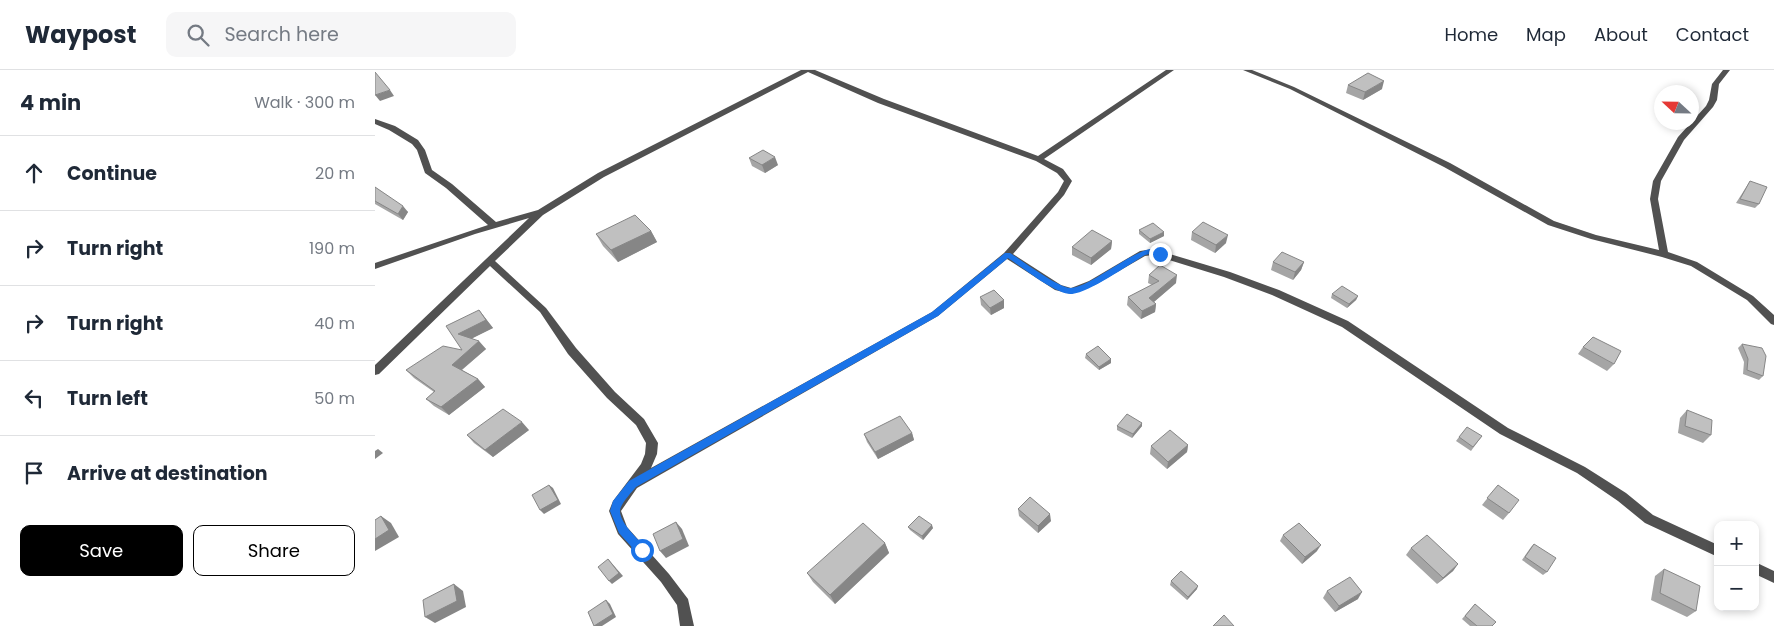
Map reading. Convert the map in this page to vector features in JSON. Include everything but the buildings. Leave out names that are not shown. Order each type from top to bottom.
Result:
[{"type":"street","points":[[375,371],[540,213],[601,175],[808,70],[881,101],[1039,159],[1060,171],[1068,181],[1061,193],[1007,255],[935,314],[633,484]]},
{"type":"street","points":[[1039,159],[1171,70]]},
{"type":"street","points":[[1246,70],[1292,88],[1447,165],[1551,223],[1594,237],[1689,262],[1716,276],[1761,307],[1774,321]]},
{"type":"street","points":[[1664,254],[1654,199],[1657,182],[1681,139],[1709,107],[1713,100],[1716,84],[1727,70]]},
{"type":"street","points":[[375,120],[415,142],[421,150],[428,171],[456,192],[495,226]]},
{"type":"street","points":[[375,266],[540,213]]},
{"type":"street","points":[[1007,255],[1058,288],[1071,291],[1092,283],[1143,253],[1153,252],[1227,275],[1323,313],[1345,324],[1504,431],[1581,470],[1622,496],[1649,519],[1714,549]]},
{"type":"street","points":[[490,261],[543,310],[572,351],[611,396],[640,422],[652,442],[651,454],[646,467],[617,504],[615,511],[622,530],[665,578],[683,603],[687,626]]},
{"type":"street","points":[[1759,570],[1774,577]]},
{"type":"route","points":[[642,550],[622,530],[615,511],[617,504],[633,484],[935,314],[1007,255],[1058,288],[1071,291],[1092,283],[1143,253],[1160,254]]}]
